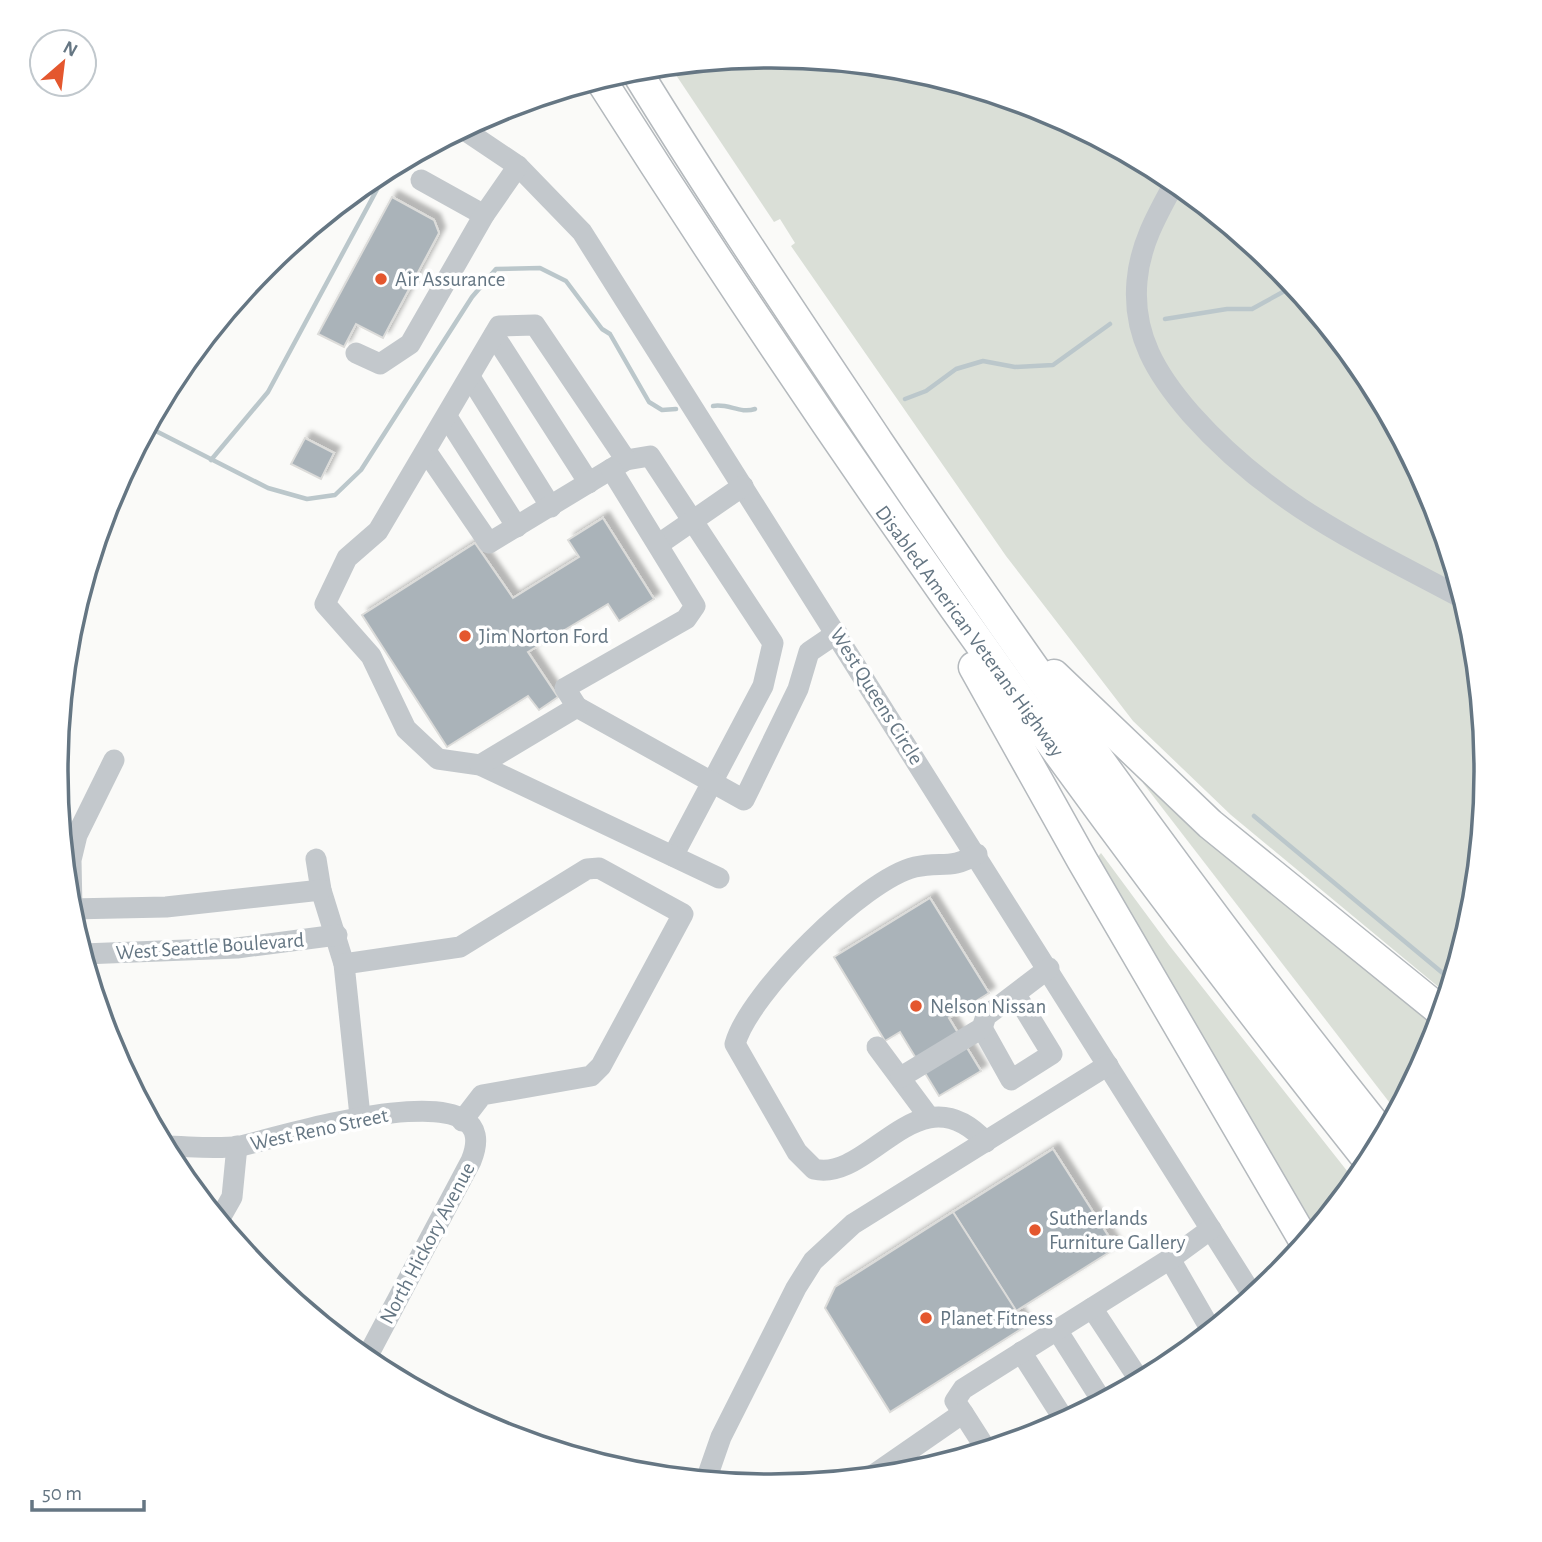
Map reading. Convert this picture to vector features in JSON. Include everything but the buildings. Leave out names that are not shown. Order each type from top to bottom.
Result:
[{"type":"highway","name":"Disabled American Veterans Highway","points":[[642,81],[740,235],[999,621],[1139,819],[1377,1127]]},
{"type":"highway","name":"Disabled American Veterans Highway","points":[[606,88],[772,346],[897,529],[1116,833],[1361,1151]]},
{"type":"highway","points":[[897,529],[1082,860],[1300,1233]]},
{"type":"highway","points":[[999,621],[1210,824],[1433,1005]]},
{"type":"street","name":"West Queens Circle","points":[[472,135],[518,166],[582,232],[1248,1286]]},
{"type":"street","points":[[356,353],[380,364],[410,344],[484,215],[518,166]]},
{"type":"street","points":[[421,180],[484,215]]},
{"type":"street","points":[[1169,193],[1148,233],[1137,281],[1141,334],[1161,376],[1217,443],[1247,470],[1311,517],[1451,592]]},
{"type":"street","points":[[719,878],[480,765],[438,759],[406,729],[371,656],[325,604],[347,558],[378,530],[499,326],[534,325],[618,465],[695,606],[686,618],[565,688],[577,706],[711,785],[744,800],[798,689],[809,652],[837,634]]},
{"type":"street","points":[[494,335],[589,483]]},
{"type":"street","points":[[470,377],[551,507]]},
{"type":"street","points":[[447,416],[517,527]]},
{"type":"street","points":[[426,450],[489,543],[618,465],[650,456],[773,643],[763,686],[673,856]]},
{"type":"street","points":[[659,544],[743,486]]},
{"type":"street","points":[[480,765],[577,706]]},
{"type":"street","points":[[73,852],[77,835],[114,760]]},
{"type":"street","points":[[977,855],[960,865],[914,867],[861,897],[814,938],[766,988],[738,1031],[735,1044],[797,1152],[814,1170],[835,1170],[929,1117],[965,1124],[986,1142]]},
{"type":"street","points":[[316,859],[321,890],[344,964],[360,1116]]},
{"type":"street","points":[[344,964],[460,947],[587,869],[599,868],[682,914],[601,1066],[592,1076],[482,1095],[466,1123]]},
{"type":"street","name":"West Seattle Boulevard","points":[[82,909],[166,907],[321,890]]},
{"type":"street","name":"West Seattle Boulevard","points":[[92,954],[237,948],[337,935]]},
{"type":"street","points":[[984,1022],[1016,995],[1024,984],[1049,968]]},
{"type":"street","points":[[897,1072],[974,1017],[984,1022],[1011,1080],[1052,1054],[1016,995]]},
{"type":"street","points":[[877,1047],[929,1117]]},
{"type":"street","points":[[709,1471],[729,1420],[796,1288],[813,1261],[853,1224],[1108,1065]]},
{"type":"street","name":"West Reno Street","points":[[177,1146],[237,1146],[360,1116],[431,1109],[466,1123]]},
{"type":"street","name":"North Hickory Avenue","points":[[372,1349],[471,1161],[475,1140],[466,1123]]},
{"type":"street","points":[[224,1212],[232,1197],[237,1146]]},
{"type":"street","points":[[981,1441],[955,1401],[963,1389],[1170,1259],[1211,1229]]},
{"type":"street","points":[[1170,1259],[1207,1322]]},
{"type":"street","points":[[1092,1308],[1134,1372]]},
{"type":"street","points":[[1057,1330],[1097,1393]]},
{"type":"street","points":[[1021,1352],[1059,1411]]},
{"type":"street","points":[[891,1463],[963,1413]]},
{"type":"shaded area","points":[[771,68],[863,74],[953,92],[1040,122],[1122,162],[1199,213],[1268,274],[1299,308],[1329,343],[1355,381],[1401,460],[1436,545],[1460,634],[1472,725],[1472,817],[1460,908],[1439,987],[1231,815],[1133,721],[1006,556],[791,246],[795,243],[780,219],[774,222],[676,75]]},
{"type":"shaded area","points":[[1150,778],[1429,1015],[1390,1103],[1143,783]]},
{"type":"shaded area","points":[[1101,853],[1169,945],[1348,1172],[1309,1222],[1096,859]]},
{"type":"waterway","points":[[211,460],[268,392],[377,190]]},
{"type":"waterway","points":[[156,431],[268,488],[307,499],[335,495],[361,470],[472,297],[496,269],[540,268],[566,281],[602,329],[610,334],[649,402],[662,410],[676,409]]},
{"type":"waterway","points":[[1165,319],[1227,309],[1252,309],[1284,291]]},
{"type":"waterway","points":[[905,399],[926,391],[956,369],[983,361],[1015,367],[1053,365],[1110,324]]},
{"type":"waterway","points":[[713,406],[755,409]]},
{"type":"waterway","points":[[1254,816],[1443,974]]},
{"type":"place","name":"Air Assurance","points":[[381,279]]},
{"type":"place","name":"Jim Norton Ford","points":[[465,636]]},
{"type":"place","name":"Nelson Nissan","points":[[916,1006]]},
{"type":"place","name":"Sutherlands Furniture Gallery","points":[[1035,1230]]},
{"type":"place","name":"Planet Fitness","points":[[926,1318]]}]
